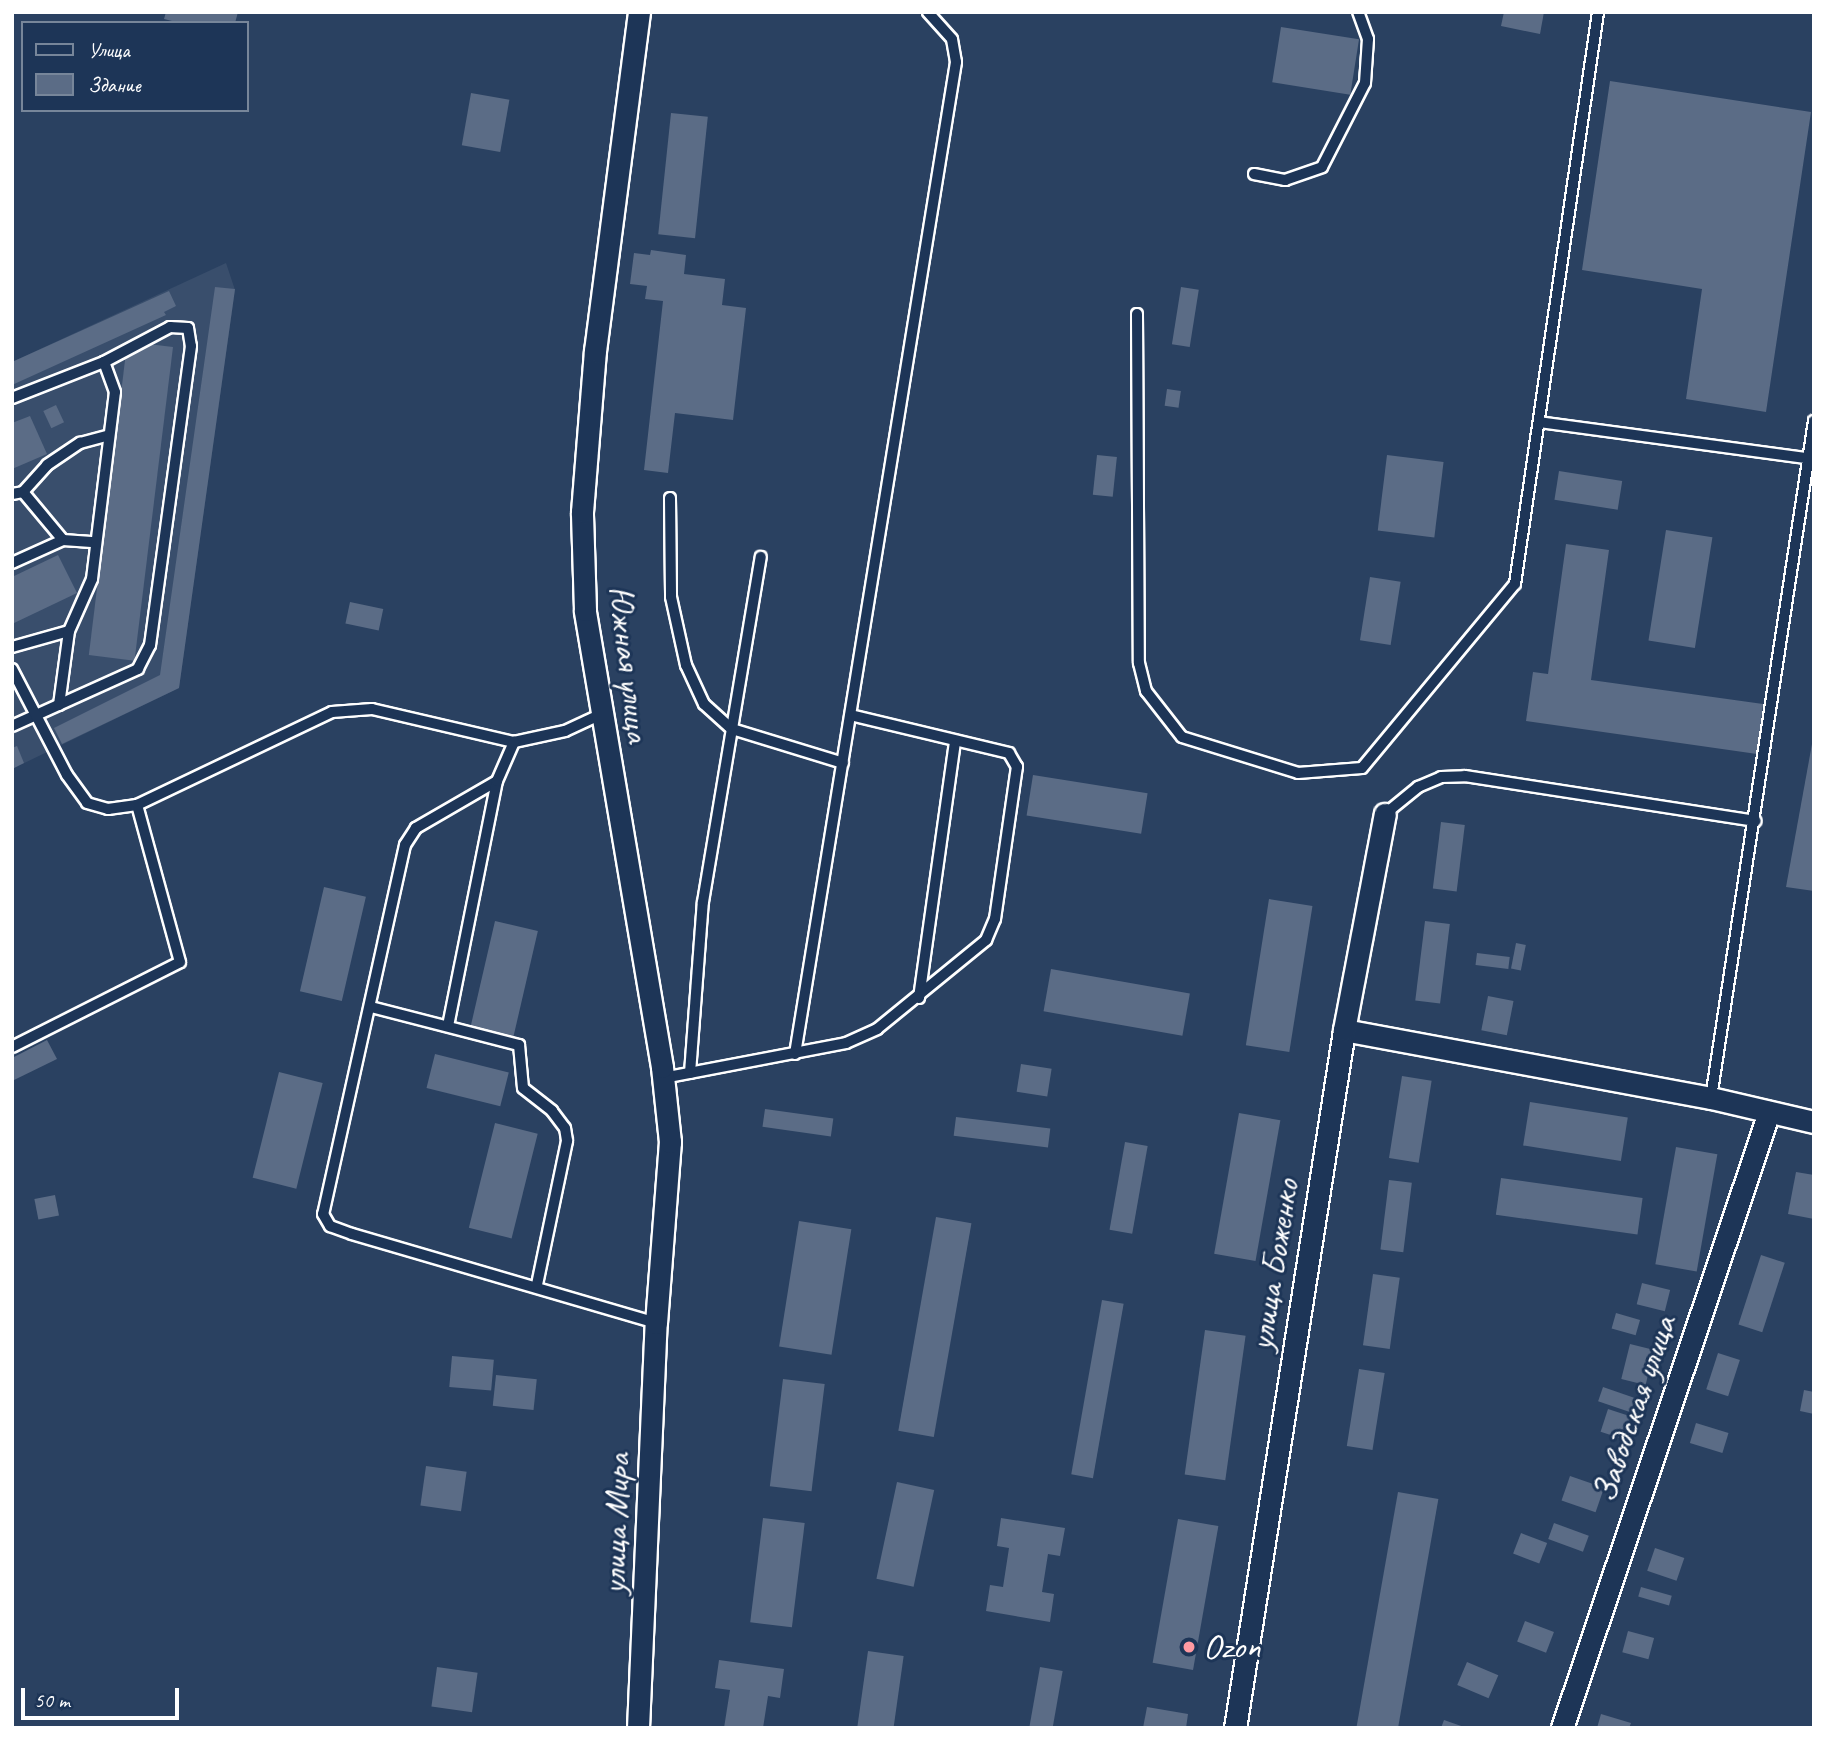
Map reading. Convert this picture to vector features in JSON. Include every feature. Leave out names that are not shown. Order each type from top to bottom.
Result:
[{"type":"street","name":"Южная улица","points":[[639,12],[595,351],[582,512],[585,610],[600,715],[663,1078],[670,1142],[656,1323]]},
{"type":"street","name":"улица Боженко","points":[[1235,1728],[1344,1030],[1385,814]]},
{"type":"street","points":[[1344,1030],[1711,1098],[1814,1122]]},
{"type":"street","name":"Заводская улица","points":[[1562,1728],[1769,1112]]},
{"type":"street","name":"улица Мира","points":[[638,1728],[656,1323]]},
{"type":"lane","points":[[795,1054],[957,62],[951,39],[928,12]]},
{"type":"lane","points":[[1254,174],[1285,180],[1322,167],[1365,83],[1368,39],[1358,12]]},
{"type":"lane","points":[[1138,314],[1139,663],[1146,691],[1182,737],[1298,773],[1362,768],[1515,584],[1598,12]]},
{"type":"lane","points":[[12,398],[104,362],[170,327],[187,328],[191,346],[150,645],[138,669],[12,726]]},
{"type":"lane","points":[[59,705],[69,631],[92,579],[115,392],[104,362]]},
{"type":"lane","points":[[1711,1098],[1756,821],[1811,458],[1814,421]]},
{"type":"lane","points":[[1539,422],[1811,458]]},
{"type":"lane","points":[[63,540],[17,493],[47,465],[80,443],[109,435]]},
{"type":"lane","points":[[670,498],[671,597],[686,665],[704,704],[732,729],[843,763]]},
{"type":"lane","points":[[12,563],[63,540],[95,542]]},
{"type":"lane","points":[[690,1073],[703,902],[761,557]]},
{"type":"lane","points":[[12,647],[69,631]]},
{"type":"lane","points":[[12,669],[67,775],[88,803],[108,809],[137,805],[332,712],[372,709],[514,743],[565,731],[600,715]]},
{"type":"lane","points":[[663,1078],[846,1043],[877,1029],[919,998],[986,940],[995,919],[1017,767],[1009,753],[956,743],[851,715]]},
{"type":"lane","points":[[448,1026],[497,781],[514,743]]},
{"type":"lane","points":[[919,998],[956,743]]},
{"type":"lane","points":[[1385,814],[1418,787],[1441,777],[1465,776],[1756,821]]},
{"type":"lane","points":[[497,781],[416,828],[405,845],[323,1214],[330,1226],[537,1285],[656,1323]]},
{"type":"lane","points":[[12,1047],[180,962],[137,805]]},
{"type":"lane","points":[[371,1007],[519,1045],[523,1088],[565,1128],[567,1141],[537,1285]]},
{"type":"shaded area","points":[[226,263],[235,290],[179,688],[12,769],[12,362]]},
{"type":"building","points":[[166,12],[238,12],[236,21],[164,19]]},
{"type":"building","points":[[1504,12],[1544,12],[1540,34],[1501,26]]},
{"type":"building","points":[[1281,27],[1359,39],[1350,95],[1272,82]]},
{"type":"building","points":[[1610,81],[1811,112],[1766,412],[1686,399],[1702,289],[1582,270]]},
{"type":"building","points":[[471,93],[509,100],[500,152],[462,145]]},
{"type":"building","points":[[671,113],[708,117],[695,238],[658,234]]},
{"type":"building","points":[[651,250],[686,255],[684,274],[725,279],[722,305],[746,308],[733,420],[675,413],[668,473],[644,470],[663,301],[645,299],[647,286],[630,284],[634,253],[650,255]]},
{"type":"building","points":[[215,287],[235,289],[179,688],[62,744],[54,728],[160,675]]},
{"type":"building","points":[[1181,287],[1199,290],[1190,347],[1172,344]]},
{"type":"building","points":[[169,291],[176,306],[164,312],[166,315],[12,385],[12,362]]},
{"type":"building","points":[[127,341],[173,347],[134,661],[89,655]]},
{"type":"building","points":[[1167,389],[1181,391],[1178,408],[1165,406]]},
{"type":"building","points":[[56,405],[64,422],[51,428],[43,411]]},
{"type":"building","points":[[30,416],[47,454],[12,469],[12,423]]},
{"type":"building","points":[[1097,455],[1117,457],[1113,497],[1093,495]]},
{"type":"building","points":[[1387,455],[1444,462],[1434,537],[1378,530]]},
{"type":"building","points":[[1559,471],[1622,481],[1618,510],[1554,500]]},
{"type":"building","points":[[1666,530],[1712,537],[1695,648],[1648,641]]},
{"type":"building","points":[[1566,544],[1609,550],[1591,680],[1763,704],[1757,754],[1526,721],[1533,672],[1548,674]]},
{"type":"building","points":[[58,555],[77,593],[12,624],[12,577]]},
{"type":"building","points":[[1370,577],[1401,582],[1391,645],[1360,640]]},
{"type":"building","points":[[350,602],[383,609],[379,631],[345,624]]},
{"type":"building","points":[[1814,733],[1814,891],[1786,887]]},
{"type":"building","points":[[17,746],[24,763],[12,769],[12,748]]},
{"type":"building","points":[[1033,775],[1148,793],[1141,834],[1027,815]]},
{"type":"building","points":[[1441,822],[1465,825],[1457,891],[1433,889]]},
{"type":"building","points":[[324,887],[366,897],[342,1001],[300,991]]},
{"type":"building","points":[[1269,899],[1312,906],[1289,1052],[1246,1045]]},
{"type":"building","points":[[495,921],[538,931],[513,1037],[470,1027]]},
{"type":"building","points":[[1425,921],[1450,924],[1440,1003],[1415,1000]]},
{"type":"building","points":[[1516,943],[1526,945],[1521,970],[1511,969]]},
{"type":"building","points":[[1477,953],[1510,957],[1508,969],[1476,965]]},
{"type":"building","points":[[1051,969],[1190,993],[1182,1036],[1044,1011]]},
{"type":"building","points":[[1488,996],[1514,1001],[1507,1035],[1481,1030]]},
{"type":"building","points":[[47,1040],[57,1059],[12,1081],[12,1058]]},
{"type":"building","points":[[435,1054],[509,1072],[500,1106],[427,1088]]},
{"type":"building","points":[[1021,1064],[1052,1069],[1047,1097],[1017,1092]]},
{"type":"building","points":[[279,1072],[323,1083],[296,1189],[253,1178]]},
{"type":"building","points":[[1402,1076],[1432,1081],[1419,1163],[1389,1158]]},
{"type":"building","points":[[1530,1102],[1628,1117],[1621,1161],[1523,1145]]},
{"type":"building","points":[[765,1109],[833,1119],[831,1136],[762,1127]]},
{"type":"building","points":[[1239,1113],[1280,1120],[1256,1261],[1214,1254]]},
{"type":"building","points":[[956,1117],[1050,1129],[1048,1147],[954,1136]]},
{"type":"building","points":[[495,1123],[538,1134],[512,1238],[469,1228]]},
{"type":"building","points":[[1125,1142],[1148,1146],[1132,1234],[1110,1230]]},
{"type":"building","points":[[1676,1147],[1717,1154],[1697,1271],[1655,1264]]},
{"type":"building","points":[[1796,1172],[1814,1175],[1814,1219],[1788,1214]]},
{"type":"building","points":[[1501,1178],[1643,1198],[1637,1235],[1496,1215]]},
{"type":"building","points":[[1389,1180],[1412,1183],[1403,1252],[1380,1249]]},
{"type":"building","points":[[55,1195],[59,1216],[38,1220],[34,1199]]},
{"type":"building","points":[[936,1217],[971,1223],[934,1437],[898,1431]]},
{"type":"building","points":[[799,1221],[851,1229],[831,1355],[779,1346]]},
{"type":"building","points":[[1761,1255],[1785,1263],[1762,1332],[1738,1324]]},
{"type":"building","points":[[1373,1274],[1400,1278],[1390,1349],[1363,1345]]},
{"type":"building","points":[[1642,1283],[1670,1290],[1665,1311],[1637,1304]]},
{"type":"building","points":[[1102,1300],[1124,1304],[1093,1478],[1071,1474]]},
{"type":"building","points":[[1616,1313],[1640,1320],[1636,1335],[1612,1328]]},
{"type":"building","points":[[1205,1330],[1246,1336],[1225,1480],[1185,1475]]},
{"type":"building","points":[[1630,1344],[1654,1350],[1646,1385],[1621,1379]]},
{"type":"building","points":[[1718,1353],[1740,1360],[1728,1396],[1706,1389]]},
{"type":"building","points":[[452,1356],[494,1360],[491,1391],[449,1387]]},
{"type":"building","points":[[1359,1369],[1385,1373],[1372,1450],[1347,1446]]},
{"type":"building","points":[[496,1375],[537,1379],[534,1410],[493,1406]]},
{"type":"building","points":[[783,1379],[825,1384],[812,1491],[770,1486]]},
{"type":"building","points":[[1603,1387],[1643,1401],[1638,1415],[1598,1401]]},
{"type":"building","points":[[1804,1390],[1814,1392],[1814,1414],[1800,1411]]},
{"type":"building","points":[[1608,1409],[1632,1417],[1624,1440],[1601,1432]]},
{"type":"building","points":[[1696,1423],[1729,1433],[1722,1453],[1690,1443]]},
{"type":"building","points":[[426,1466],[467,1472],[461,1511],[420,1506]]},
{"type":"building","points":[[1570,1476],[1604,1488],[1596,1512],[1562,1501]]},
{"type":"building","points":[[897,1482],[934,1490],[914,1587],[876,1579]]},
{"type":"building","points":[[1398,1492],[1438,1499],[1398,1728],[1356,1727]]},
{"type":"building","points":[[763,1518],[805,1523],[792,1627],[750,1622]]},
{"type":"building","points":[[1001,1518],[1065,1528],[1060,1556],[1048,1554],[1042,1592],[1054,1594],[1050,1622],[986,1611],[990,1585],[1003,1587],[1009,1548],[997,1546]]},
{"type":"building","points":[[1178,1519],[1218,1526],[1193,1670],[1153,1663]]},
{"type":"building","points":[[1554,1523],[1589,1536],[1583,1552],[1548,1539]]},
{"type":"building","points":[[1521,1533],[1547,1543],[1539,1564],[1513,1554]]},
{"type":"building","points":[[1655,1548],[1684,1558],[1676,1581],[1647,1571]]},
{"type":"building","points":[[1641,1587],[1672,1596],[1669,1605],[1638,1597]]},
{"type":"building","points":[[1525,1621],[1554,1632],[1546,1653],[1517,1642]]},
{"type":"building","points":[[1628,1631],[1654,1638],[1648,1659],[1622,1652]]},
{"type":"building","points":[[868,1651],[904,1656],[894,1728],[857,1728]]},
{"type":"building","points":[[719,1660],[784,1669],[780,1698],[768,1696],[763,1728],[724,1728],[730,1690],[715,1688]]},
{"type":"building","points":[[1467,1662],[1498,1675],[1489,1698],[1457,1685]]},
{"type":"building","points":[[437,1667],[478,1673],[472,1712],[431,1707]]},
{"type":"building","points":[[1040,1667],[1063,1671],[1053,1728],[1029,1728]]},
{"type":"building","points":[[1147,1707],[1188,1714],[1186,1728],[1143,1728]]},
{"type":"building","points":[[1601,1714],[1631,1723],[1629,1728],[1597,1728]]},
{"type":"building","points":[[1444,1720],[1464,1727],[1464,1728],[1441,1728]]},
{"type":"place","name":"Ozon","points":[[1189,1647]]}]
